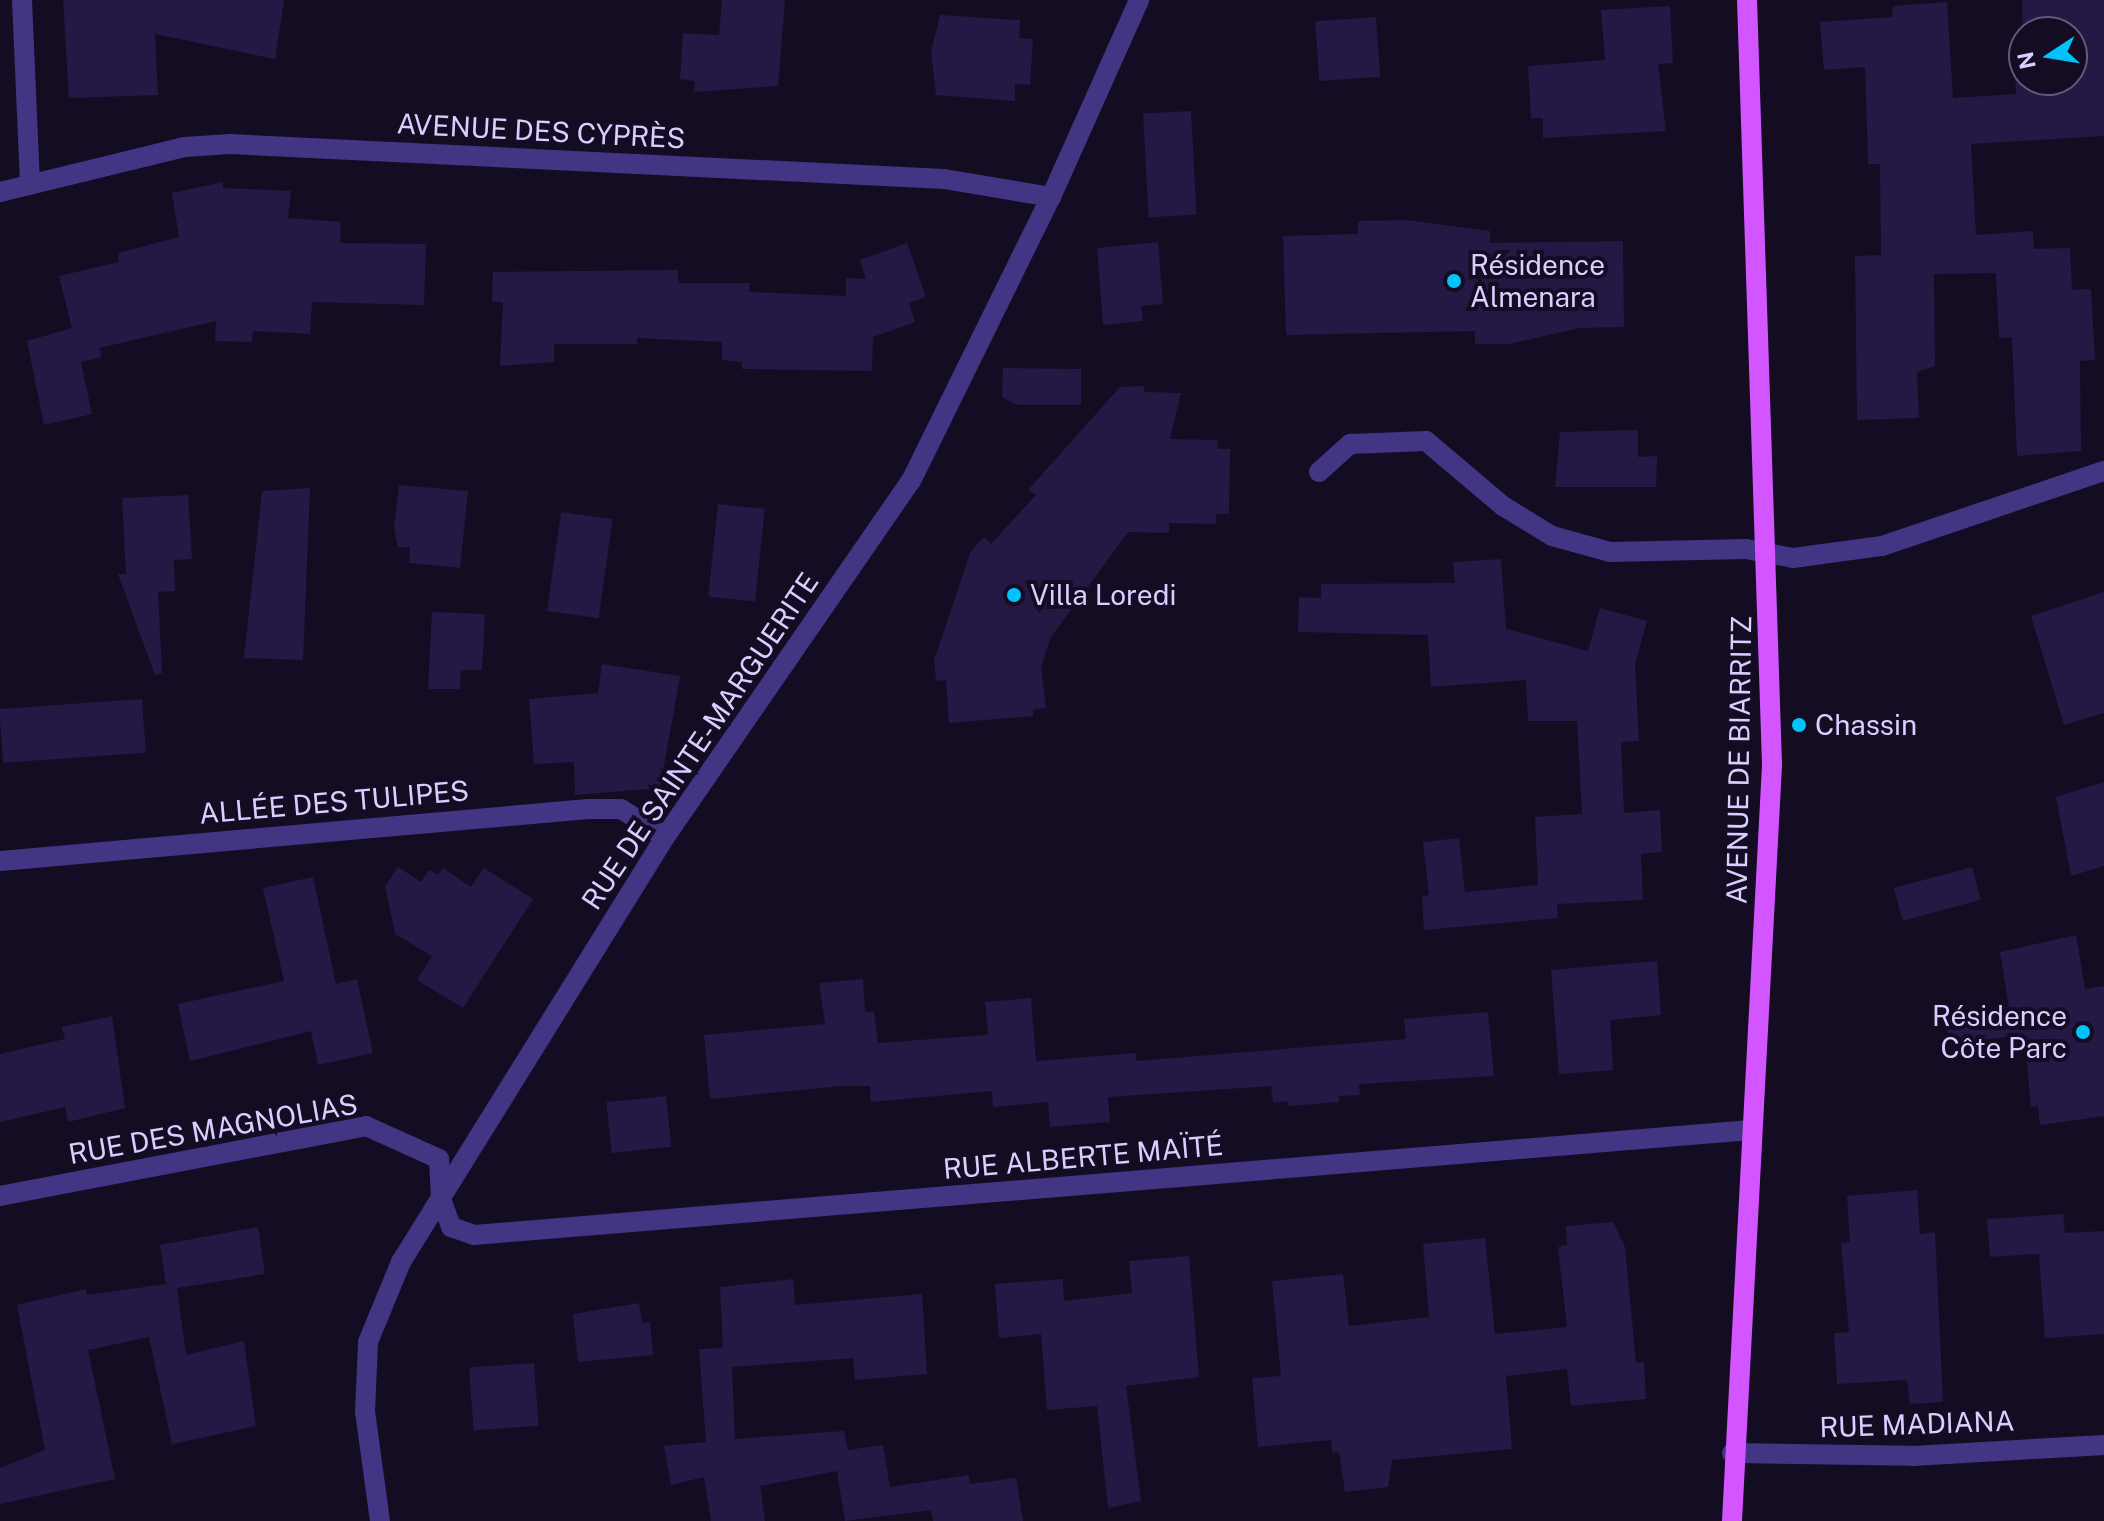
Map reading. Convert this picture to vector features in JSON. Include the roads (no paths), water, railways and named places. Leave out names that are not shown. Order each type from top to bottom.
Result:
[{"type":"main road","name":"AVENUE DE BIARRITZ","points":[[1732,1521],[1732,1453],[1772,765],[1769,554],[1747,0]]},
{"type":"street","points":[[22,0],[30,185]]},
{"type":"street","name":"RUE DE SAINTE-MARGUERITE","points":[[380,1521],[365,1412],[368,1342],[401,1262],[665,837],[911,481],[1051,197],[1139,0]]},
{"type":"street","name":"AVENUE DES CYPRÈS","points":[[0,192],[185,147],[230,144],[944,179],[1051,197]]},
{"type":"street","points":[[1319,472],[1350,444],[1426,441],[1503,506],[1552,536],[1610,552],[1827,558],[1882,546],[2104,471]]},
{"type":"street","name":"ALLÉE DES TULIPES","points":[[0,861],[588,809],[621,809],[665,837]]},
{"type":"street","name":"RUE DES MAGNOLIAS","points":[[0,1196],[366,1126],[439,1159],[441,1199]]},
{"type":"street","name":"RUE ALBERTE MAÏTÉ","points":[[441,1199],[451,1227],[474,1235],[512,1233],[1751,1130]]},
{"type":"street","name":"RUE MADIANA","points":[[1732,1453],[1913,1456],[2104,1445]]},
{"type":"place","name":"Résidence Almenara","points":[[1454,281]]},
{"type":"place","name":"Villa Loredi","points":[[1014,595]]},
{"type":"place","name":"Chassin","points":[[1799,725]]},
{"type":"place","name":"Résidence Côte Parc","points":[[2083,1032]]}]
